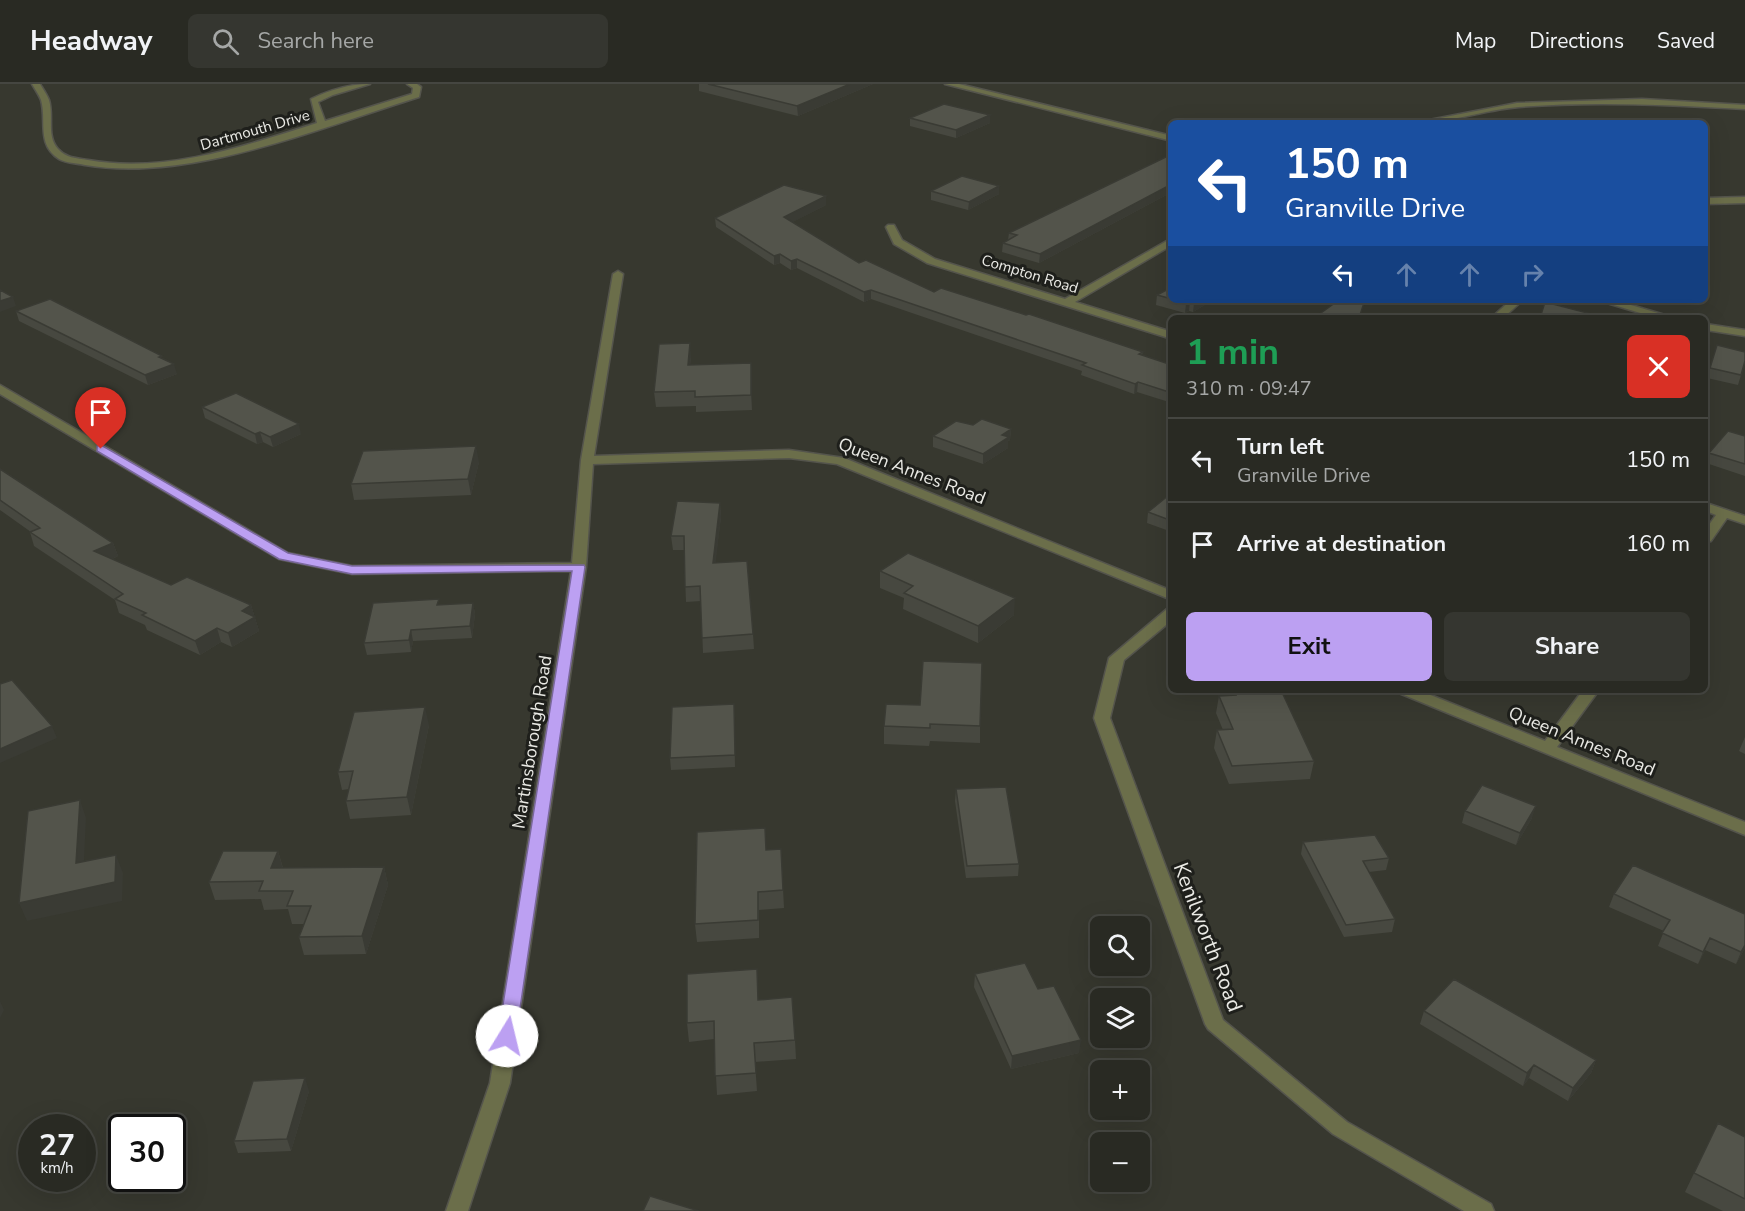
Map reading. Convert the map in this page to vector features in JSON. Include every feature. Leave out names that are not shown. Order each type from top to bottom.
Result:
[{"type":"street","name":"Dartmouth Drive","points":[[36,84],[45,101],[48,140],[53,149],[63,158],[83,163],[135,166],[201,159],[322,124],[416,95],[417,87],[411,84]]},
{"type":"street","name":"Dartmouth Drive","points":[[322,124],[314,101],[330,93],[366,84]]},
{"type":"street","points":[[949,84],[1168,138]]},
{"type":"street","points":[[1434,120],[1517,105],[1642,101],[1745,107]]},
{"type":"street","points":[[1708,201],[1745,200]]},
{"type":"street","name":"Compton Road","points":[[891,226],[898,242],[931,261],[1168,335]]},
{"type":"street","points":[[1066,303],[1168,243]]},
{"type":"street","name":"Martinsborough Road","points":[[457,1211],[500,1083],[579,567],[587,460],[618,274]]},
{"type":"street","points":[[1500,315],[1514,303]]},
{"type":"street","points":[[1613,303],[1659,315]]},
{"type":"street","points":[[1708,327],[1745,333]]},
{"type":"street","points":[[0,389],[284,556],[352,570],[579,567]]},
{"type":"street","name":"Queen Annes Road","points":[[587,460],[789,454],[840,461],[1168,594]]},
{"type":"street","points":[[1708,508],[1745,520]]},
{"type":"street","points":[[1708,535],[1724,513]]},
{"type":"street","name":"Kenilworth Road","points":[[1168,615],[1117,658],[1102,718],[1215,1024],[1340,1128],[1483,1211]]},
{"type":"street","name":"Queen Annes Road","points":[[1411,693],[1745,829]]},
{"type":"street","points":[[1548,748],[1589,693]]},
{"type":"building","points":[[708,84],[850,84],[797,106]]},
{"type":"building","points":[[944,104],[990,115],[956,130],[910,118]]},
{"type":"building","points":[[1168,156],[1168,186],[1040,254],[1003,243],[1017,235],[1009,233]]},
{"type":"building","points":[[962,176],[999,186],[969,202],[931,191]]},
{"type":"building","points":[[784,185],[826,196],[784,217],[859,263],[866,260],[934,292],[941,288],[1143,352],[1139,354],[1168,364],[1168,392],[1138,382],[1135,384],[1082,365],[1086,363],[871,290],[864,292],[797,259],[791,261],[780,254],[774,256],[715,218]]},
{"type":"building","points":[[1168,289],[1168,298],[1157,295]]},
{"type":"building","points":[[0,290],[13,297],[0,301]]},
{"type":"building","points":[[50,299],[174,364],[145,375],[16,311]]},
{"type":"building","points":[[1335,303],[1364,303],[1360,315],[1318,315]]},
{"type":"building","points":[[1545,303],[1549,303],[1595,315],[1541,315]]},
{"type":"building","points":[[690,343],[688,365],[751,363],[751,395],[695,397],[695,391],[654,392],[659,344]]},
{"type":"building","points":[[1717,345],[1745,352],[1741,375],[1710,368]]},
{"type":"building","points":[[236,393],[299,424],[270,437],[260,432],[255,434],[202,407]]},
{"type":"building","points":[[982,419],[1011,429],[1002,435],[1009,437],[983,454],[933,436],[956,421],[973,425]]},
{"type":"building","points":[[1728,431],[1745,436],[1745,464],[1709,453]]},
{"type":"building","points":[[476,446],[468,479],[351,484],[363,451]]},
{"type":"building","points":[[0,469],[113,543],[94,551],[171,585],[187,577],[251,605],[242,611],[255,617],[228,633],[217,628],[195,641],[142,615],[146,613],[115,599],[123,594],[30,532],[40,528],[0,500]]},
{"type":"building","points":[[1168,496],[1168,520],[1148,512]]},
{"type":"building","points":[[677,501],[720,503],[713,563],[747,561],[753,634],[702,638],[700,586],[685,587],[684,536],[671,536]]},
{"type":"building","points":[[908,553],[1015,598],[978,626],[904,593],[913,586],[880,571]]},
{"type":"building","points":[[439,599],[437,605],[473,603],[470,626],[411,630],[409,640],[364,643],[373,603]]},
{"type":"building","points":[[923,661],[982,663],[980,726],[930,724],[930,728],[884,726],[886,704],[920,705]]},
{"type":"building","points":[[12,680],[52,726],[0,749],[0,684]]},
{"type":"building","points":[[1235,693],[1282,693],[1314,761],[1232,766],[1217,730],[1233,729],[1219,696],[1236,695]]},
{"type":"building","points":[[734,704],[735,755],[670,758],[672,707]]},
{"type":"building","points":[[425,707],[407,797],[346,801],[353,771],[338,772],[354,712]]},
{"type":"building","points":[[1482,785],[1536,806],[1520,833],[1465,811]]},
{"type":"building","points":[[1006,787],[1019,864],[967,866],[956,789]]},
{"type":"building","points":[[80,800],[76,863],[116,855],[115,882],[19,903],[28,811]]},
{"type":"building","points":[[765,828],[766,850],[781,849],[783,890],[758,892],[758,920],[695,924],[697,832]]},
{"type":"building","points":[[1375,835],[1389,858],[1363,861],[1395,919],[1346,925],[1303,842]]},
{"type":"building","points":[[223,851],[278,851],[271,868],[384,867],[362,936],[299,937],[311,906],[287,906],[293,891],[259,891],[263,881],[209,882]]},
{"type":"building","points":[[1633,865],[1745,914],[1745,945],[1741,952],[1710,938],[1703,952],[1662,933],[1670,920],[1614,894]]},
{"type":"building","points":[[1025,963],[1038,989],[1054,986],[1081,1040],[1012,1056],[975,974]]},
{"type":"building","points":[[757,969],[758,1000],[792,997],[795,1040],[754,1043],[756,1073],[715,1076],[714,1021],[687,1023],[687,974]]},
{"type":"building","points":[[1454,979],[1596,1060],[1573,1088],[1534,1065],[1527,1073],[1424,1011]]},
{"type":"building","points":[[305,1078],[287,1139],[234,1141],[253,1081]]},
{"type":"building","points":[[1718,1123],[1745,1137],[1745,1199],[1694,1173]]},
{"type":"building","points":[[650,1196],[699,1211],[643,1211]]},
{"type":"route","points":[[101,449],[284,556],[352,570],[579,567],[507,1036]]}]
